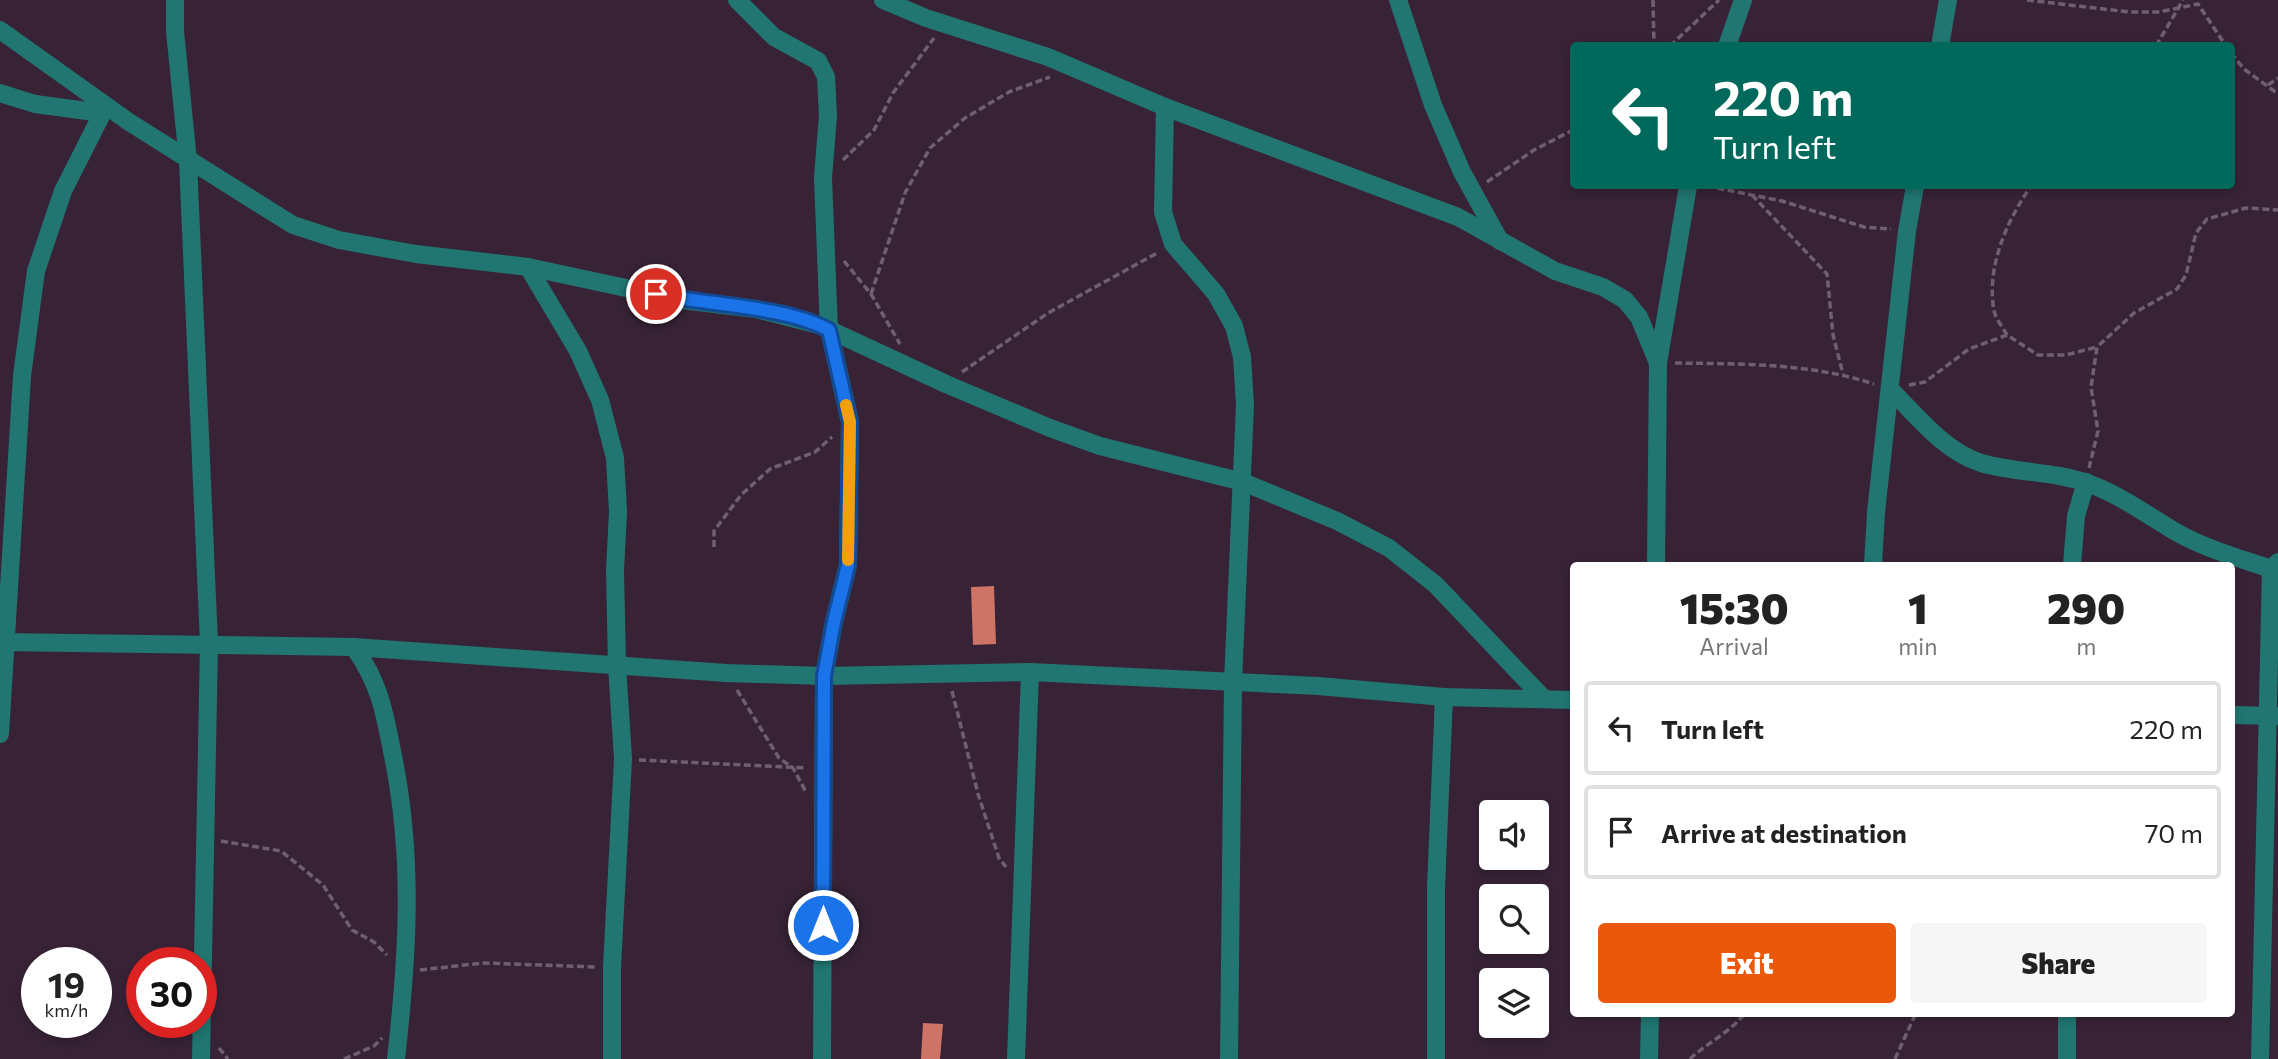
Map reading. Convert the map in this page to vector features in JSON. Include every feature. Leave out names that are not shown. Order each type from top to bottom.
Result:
[{"type":"street","points":[[176,0],[175,31],[188,161],[209,644],[201,1059]]},
{"type":"street","points":[[737,0],[774,37],[818,61],[826,77],[828,115],[823,178],[829,330],[850,422],[848,565],[824,676],[822,1059]]},
{"type":"street","points":[[883,0],[944,24],[1048,57],[1165,107],[1458,217],[1555,271],[1603,287],[1625,300],[1639,317],[1658,363]]},
{"type":"street","points":[[1398,0],[1433,105],[1471,189],[1501,242]]},
{"type":"street","points":[[1728,42],[1742,0]]},
{"type":"street","points":[[1941,42],[1948,0]]},
{"type":"street","points":[[0,30],[104,109],[293,225],[339,240],[416,254],[528,267],[682,300],[756,309],[819,325],[1049,428],[1100,446],[1243,482],[1337,521],[1390,548],[1436,584],[1544,699]]},
{"type":"street","points":[[0,93],[35,104],[104,109]]},
{"type":"street","points":[[1165,107],[1163,212],[1173,244],[1216,294],[1234,326],[1242,358],[1245,405],[1233,682],[1229,1059]]},
{"type":"street","points":[[0,734],[2,643],[22,376],[36,271],[63,191],[104,109]]},
{"type":"street","points":[[1656,562],[1658,363],[1687,189]]},
{"type":"street","points":[[1873,562],[1876,512],[1907,231],[1914,189]]},
{"type":"street","points":[[528,267],[584,363],[600,400],[615,458],[618,512],[615,570],[617,666],[623,759],[612,967],[612,1059]]},
{"type":"street","points":[[1890,389],[1942,441],[1961,454],[1981,463],[2086,482],[2214,550],[2275,566],[2273,716],[2260,1059]]},
{"type":"street","points":[[2071,562],[2076,516],[2086,482]]},
{"type":"street","points":[[2,643],[354,647],[726,673],[824,676],[1030,672],[1318,686],[1444,697],[1570,700]]},
{"type":"street","points":[[354,647],[370,670],[382,698],[400,788],[408,860],[404,972],[396,1059]]},
{"type":"street","points":[[1016,1059],[1030,672]]},
{"type":"street","points":[[1436,1059],[1436,887],[1444,697]]},
{"type":"street","points":[[2235,715],[2273,716]]},
{"type":"street","points":[[1648,1059],[1650,1017]]},
{"type":"street","points":[[2067,1017],[2067,1059]]},
{"type":"path","points":[[1653,0],[1654,42]]},
{"type":"path","points":[[1674,42],[1719,0]]},
{"type":"path","points":[[2027,0],[2129,12],[2160,12],[2199,4],[2204,0]]},
{"type":"path","points":[[2158,42],[2183,0]]},
{"type":"path","points":[[2199,4],[2223,42]]},
{"type":"path","points":[[823,178],[874,130],[894,93],[944,24]]},
{"type":"path","points":[[2235,57],[2244,69],[2278,94]]},
{"type":"path","points":[[871,294],[905,194],[930,148],[965,118],[1009,92],[1074,68]]},
{"type":"path","points":[[2267,86],[2278,78]]},
{"type":"path","points":[[1471,189],[1492,180],[1534,150],[1570,132]]},
{"type":"path","points":[[1722,189],[1782,201],[1864,227],[1907,231]]},
{"type":"path","points":[[2029,189],[2015,210],[1992,269],[1994,313],[2007,335],[2038,355],[2066,355],[2096,347],[2134,313],[2177,289],[2186,275],[2196,233],[2207,219],[2246,208],[2278,210]]},
{"type":"path","points":[[1752,195],[1827,274],[1833,335],[1843,374]]},
{"type":"path","points":[[825,237],[871,294],[914,369]]},
{"type":"path","points":[[946,384],[1048,313],[1173,244]]},
{"type":"path","points":[[1658,363],[1775,364],[1843,374],[1890,389],[1925,382],[1969,349],[2007,335]]},
{"type":"path","points":[[2086,482],[2098,431],[2091,387],[2096,347]]},
{"type":"path","points":[[714,547],[714,531],[741,495],[770,468],[815,452],[850,422]]},
{"type":"path","points":[[947,672],[978,794],[999,858],[1022,886]]},
{"type":"path","points":[[726,673],[779,758],[793,768],[823,823]]},
{"type":"path","points":[[623,759],[824,769]]},
{"type":"path","points":[[205,840],[281,850],[323,885],[352,930],[374,942],[404,972],[483,963],[612,967]]},
{"type":"path","points":[[1690,1059],[1742,1017]]},
{"type":"path","points":[[1895,1059],[1914,1017]]},
{"type":"path","points":[[344,1059],[374,1046],[401,1021]]},
{"type":"building","points":[[994,586],[996,644],[973,645],[971,587]]},
{"type":"building","points":[[923,1023],[943,1024],[940,1059],[921,1059]]},
{"type":"slow traffic","points":[[846,405],[850,422],[848,560]]},
{"type":"route","points":[[656,294],[756,309],[829,330],[850,422],[848,565],[824,676],[823,925]]}]
